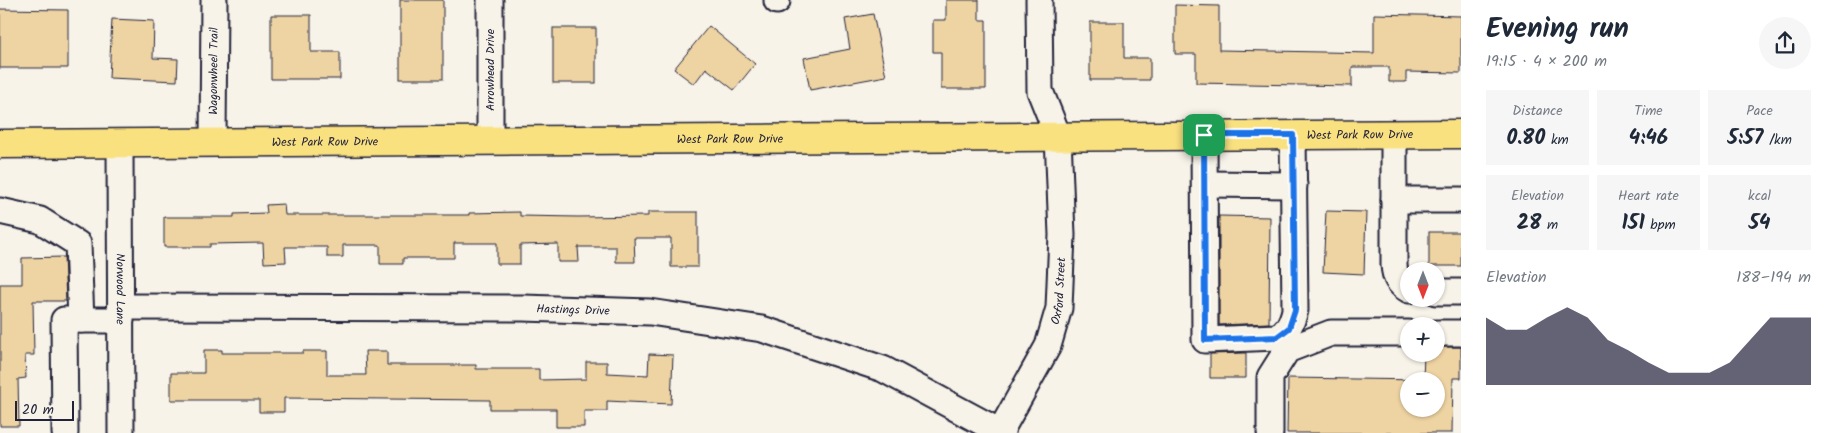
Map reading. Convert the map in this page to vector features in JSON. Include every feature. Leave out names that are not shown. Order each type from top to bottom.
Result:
[{"type":"main road","name":"West Park Row Drive","points":[[0,144],[1461,134]]},
{"type":"street","name":"Wagonwheel Trail","points":[[214,0],[214,142]]},
{"type":"street","name":"Arrowhead Drive","points":[[490,0],[490,140]]},
{"type":"street","name":"Oxford Street","points":[[1001,433],[1048,346],[1059,308],[1062,235],[1058,136],[1040,90],[1038,0]]},
{"type":"street","points":[[1394,134],[1394,265],[1395,275],[1400,283]]},
{"type":"street","points":[[1204,135],[1205,340],[1277,337],[1284,333],[1293,321],[1295,310],[1293,135]]},
{"type":"street","name":"Norwood Lane","points":[[120,144],[121,433]]},
{"type":"street","points":[[1205,184],[1294,185]]},
{"type":"street","points":[[1394,200],[1461,200]]},
{"type":"street","points":[[0,211],[40,220],[78,244],[81,320],[64,320],[65,433]]},
{"type":"street","points":[[1445,292],[1461,292]]},
{"type":"street","name":"Hastings Drive","points":[[81,320],[121,313],[513,308],[650,312],[762,329],[883,369],[1001,433]]},
{"type":"street","points":[[1270,433],[1270,377],[1287,350],[1331,333],[1400,333]]},
{"type":"street","points":[[1445,333],[1461,334]]},
{"type":"building","points":[[400,0],[443,0],[443,79],[400,79]]},
{"type":"building","points":[[946,0],[979,0],[979,20],[986,20],[986,89],[941,89],[941,52],[933,52],[933,20],[946,20]]},
{"type":"building","points":[[1175,5],[1219,6],[1219,50],[1374,53],[1374,14],[1461,16],[1461,73],[1406,72],[1406,82],[1389,82],[1389,67],[1352,67],[1352,86],[1196,83],[1196,54],[1175,54]]},
{"type":"building","points":[[0,9],[68,10],[68,68],[0,68]]},
{"type":"building","points":[[873,14],[886,76],[810,90],[804,58],[850,49],[845,19]]},
{"type":"building","points":[[271,15],[311,15],[311,52],[340,52],[340,79],[271,79]]},
{"type":"building","points":[[112,19],[154,21],[153,58],[178,59],[177,81],[109,78]]},
{"type":"building","points":[[1090,22],[1124,22],[1124,58],[1150,58],[1150,80],[1090,80]]},
{"type":"building","points":[[709,26],[755,64],[734,90],[706,68],[694,84],[674,69]]},
{"type":"building","points":[[553,28],[596,28],[596,83],[553,83]]},
{"type":"building","points":[[284,204],[285,215],[469,215],[469,213],[520,212],[520,216],[578,217],[648,216],[648,212],[698,212],[698,267],[671,267],[671,238],[634,238],[635,262],[616,262],[616,247],[578,247],[579,262],[558,262],[558,244],[520,245],[520,264],[497,264],[497,243],[454,243],[454,258],[403,258],[403,264],[380,264],[380,245],[343,245],[343,257],[327,257],[327,247],[285,247],[286,262],[264,263],[263,243],[210,244],[210,247],[164,247],[164,217],[234,217],[234,214],[267,213],[266,205]]},
{"type":"building","points":[[1326,211],[1366,212],[1364,274],[1323,272]]},
{"type":"building","points":[[1219,216],[1270,217],[1269,323],[1219,325]]},
{"type":"building","points":[[1429,232],[1461,232],[1461,266],[1445,266],[1445,262],[1429,262]]},
{"type":"building","points":[[64,257],[66,301],[33,301],[34,355],[25,355],[26,378],[18,379],[19,426],[0,426],[0,284],[22,284],[22,258]]},
{"type":"building","points":[[1445,347],[1461,347],[1461,378],[1453,378],[1452,433],[1287,433],[1288,378],[1400,380],[1400,417],[1445,417],[1445,372],[1423,372],[1424,362],[1445,362]]},
{"type":"building","points":[[204,350],[222,350],[222,353],[303,353],[303,351],[327,351],[327,375],[366,375],[365,351],[387,351],[387,365],[476,365],[476,369],[539,369],[539,380],[586,379],[586,362],[607,362],[607,373],[648,375],[649,354],[673,355],[671,404],[607,401],[607,411],[584,411],[584,427],[556,427],[556,409],[490,409],[490,400],[284,398],[284,412],[259,412],[259,400],[171,400],[171,373],[204,373]]},
{"type":"building","points":[[1246,353],[1246,378],[1210,378],[1210,354]]},
{"type":"route","points":[[1204,135],[1293,135],[1295,310],[1293,321],[1289,328],[1277,337],[1205,340],[1204,135]]}]
